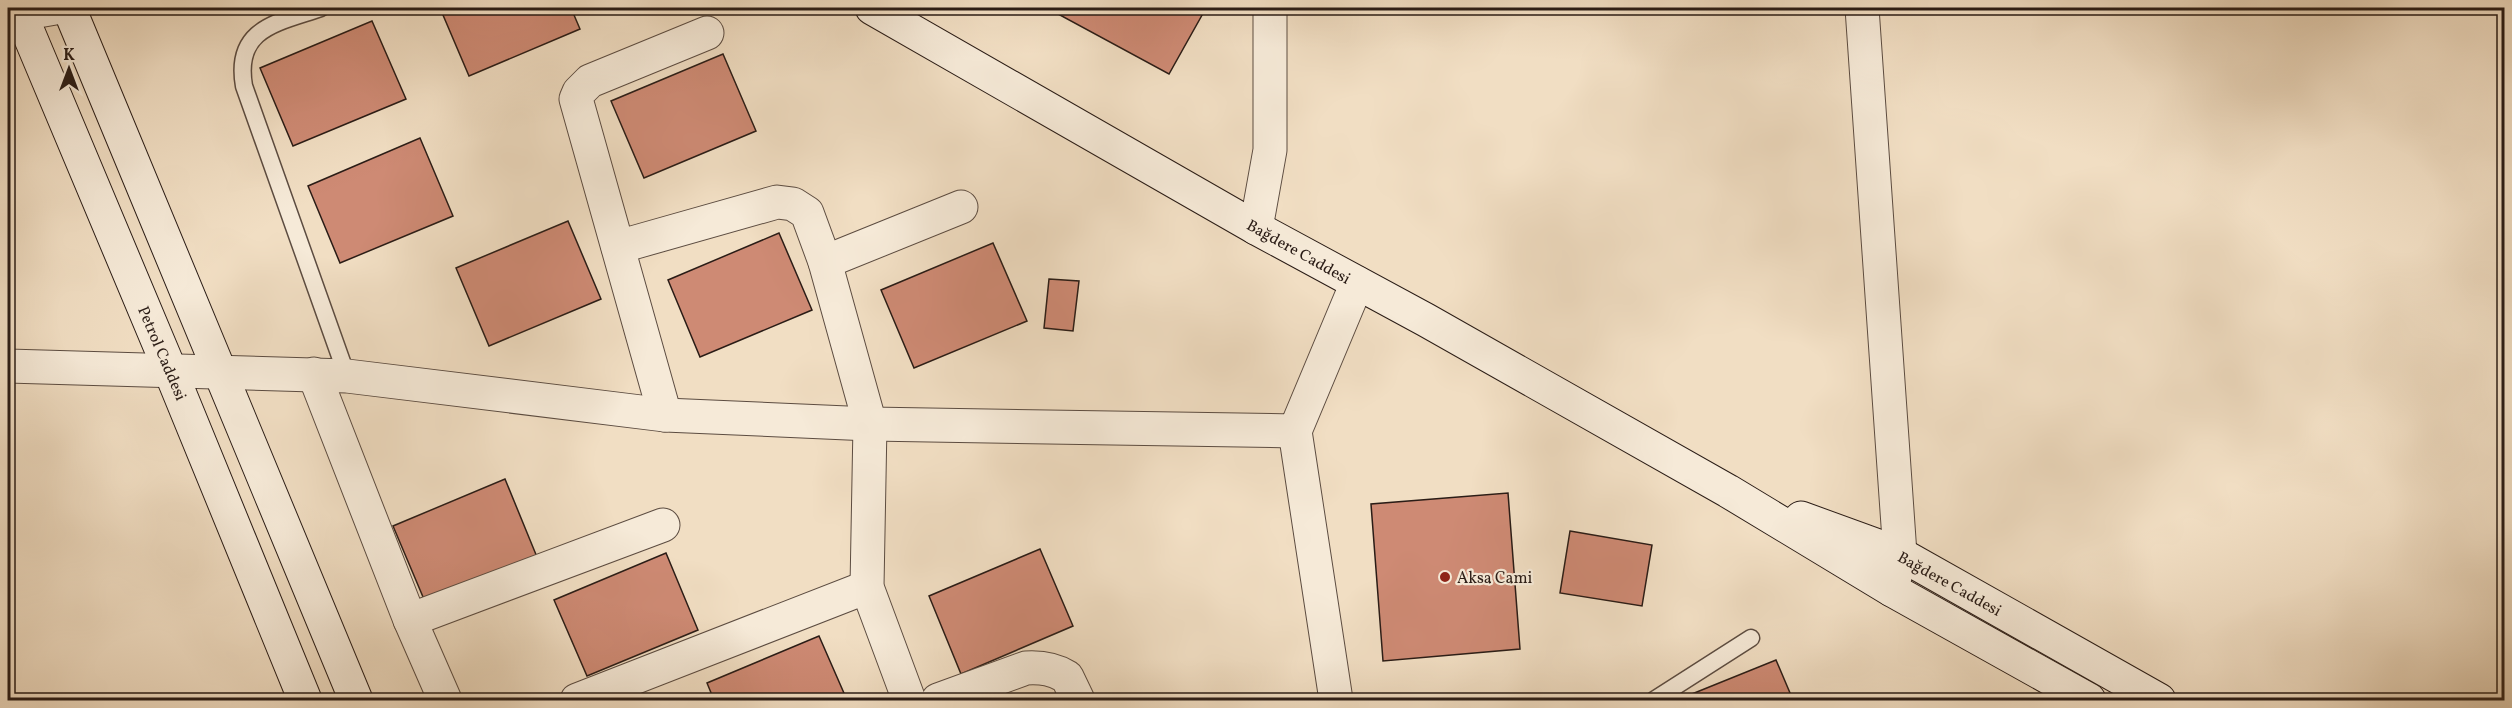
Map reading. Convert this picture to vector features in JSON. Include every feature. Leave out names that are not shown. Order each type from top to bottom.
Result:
[{"type":"street","points":[[16,12],[55,8]]},
{"type":"street","points":[[69,8],[356,700]]},
{"type":"street","name":"Bağdere Caddesi","points":[[872,8],[1256,228],[1728,491],[1892,590],[2089,700]]},
{"type":"street","points":[[1256,228],[1270,150],[1270,8]]},
{"type":"street","points":[[1862,8],[1900,554],[1892,590]]},
{"type":"street","name":"Petrol Caddesi","points":[[16,12],[170,370],[305,700]]},
{"type":"street","points":[[665,415],[577,107],[579,92],[590,81],[707,33]]},
{"type":"street","points":[[618,247],[777,202],[785,202],[807,213],[825,262],[870,424],[867,587],[909,700]]},
{"type":"street","points":[[825,262],[961,207]]},
{"type":"street","points":[[1336,700],[1296,430],[1358,283]]},
{"type":"street","points":[[8,366],[347,376],[665,415],[870,424],[1296,430]]},
{"type":"street","points":[[314,374],[410,620],[446,700]]},
{"type":"street","name":"Bağdere Caddesi","points":[[1728,491],[1900,554],[2159,700]]},
{"type":"street","points":[[410,620],[663,525]]},
{"type":"street","points":[[577,700],[867,587]]},
{"type":"street","points":[[938,700],[1026,668],[1035,667],[1052,669],[1067,677],[1078,700]]},
{"type":"lane","points":[[321,8],[266,27],[254,36],[243,60],[242,74],[248,98],[347,376]]},
{"type":"lane","points":[[1654,700],[1751,638]]},
{"type":"building","points":[[440,8],[571,8],[580,29],[469,76]]},
{"type":"building","points":[[1062,8],[1206,8],[1169,74],[1058,14]]},
{"type":"building","points":[[372,21],[406,99],[293,146],[260,68]]},
{"type":"building","points":[[723,54],[756,131],[644,178],[611,101]]},
{"type":"building","points":[[420,138],[453,216],[340,263],[308,186]]},
{"type":"building","points":[[568,221],[601,299],[489,346],[456,268]]},
{"type":"building","points":[[779,233],[812,310],[700,357],[668,280]]},
{"type":"building","points":[[993,243],[1027,321],[914,368],[881,290]]},
{"type":"building","points":[[1049,279],[1079,281],[1073,331],[1044,328]]},
{"type":"building","points":[[505,479],[537,557],[426,604],[393,526]]},
{"type":"building","name":"Aksa Cami","points":[[1508,493],[1520,649],[1383,661],[1371,504]]},
{"type":"building","points":[[1570,531],[1652,545],[1642,606],[1560,593]]},
{"type":"building","points":[[1040,549],[1073,626],[961,674],[929,596]]},
{"type":"building","points":[[666,553],[698,630],[587,676],[554,600]]},
{"type":"building","points":[[819,636],[847,700],[714,700],[707,683]]},
{"type":"building","points":[[1776,660],[1793,700],[1677,700]]},
{"type":"place","name":"Aksa Cami","points":[[1445,577]]}]
